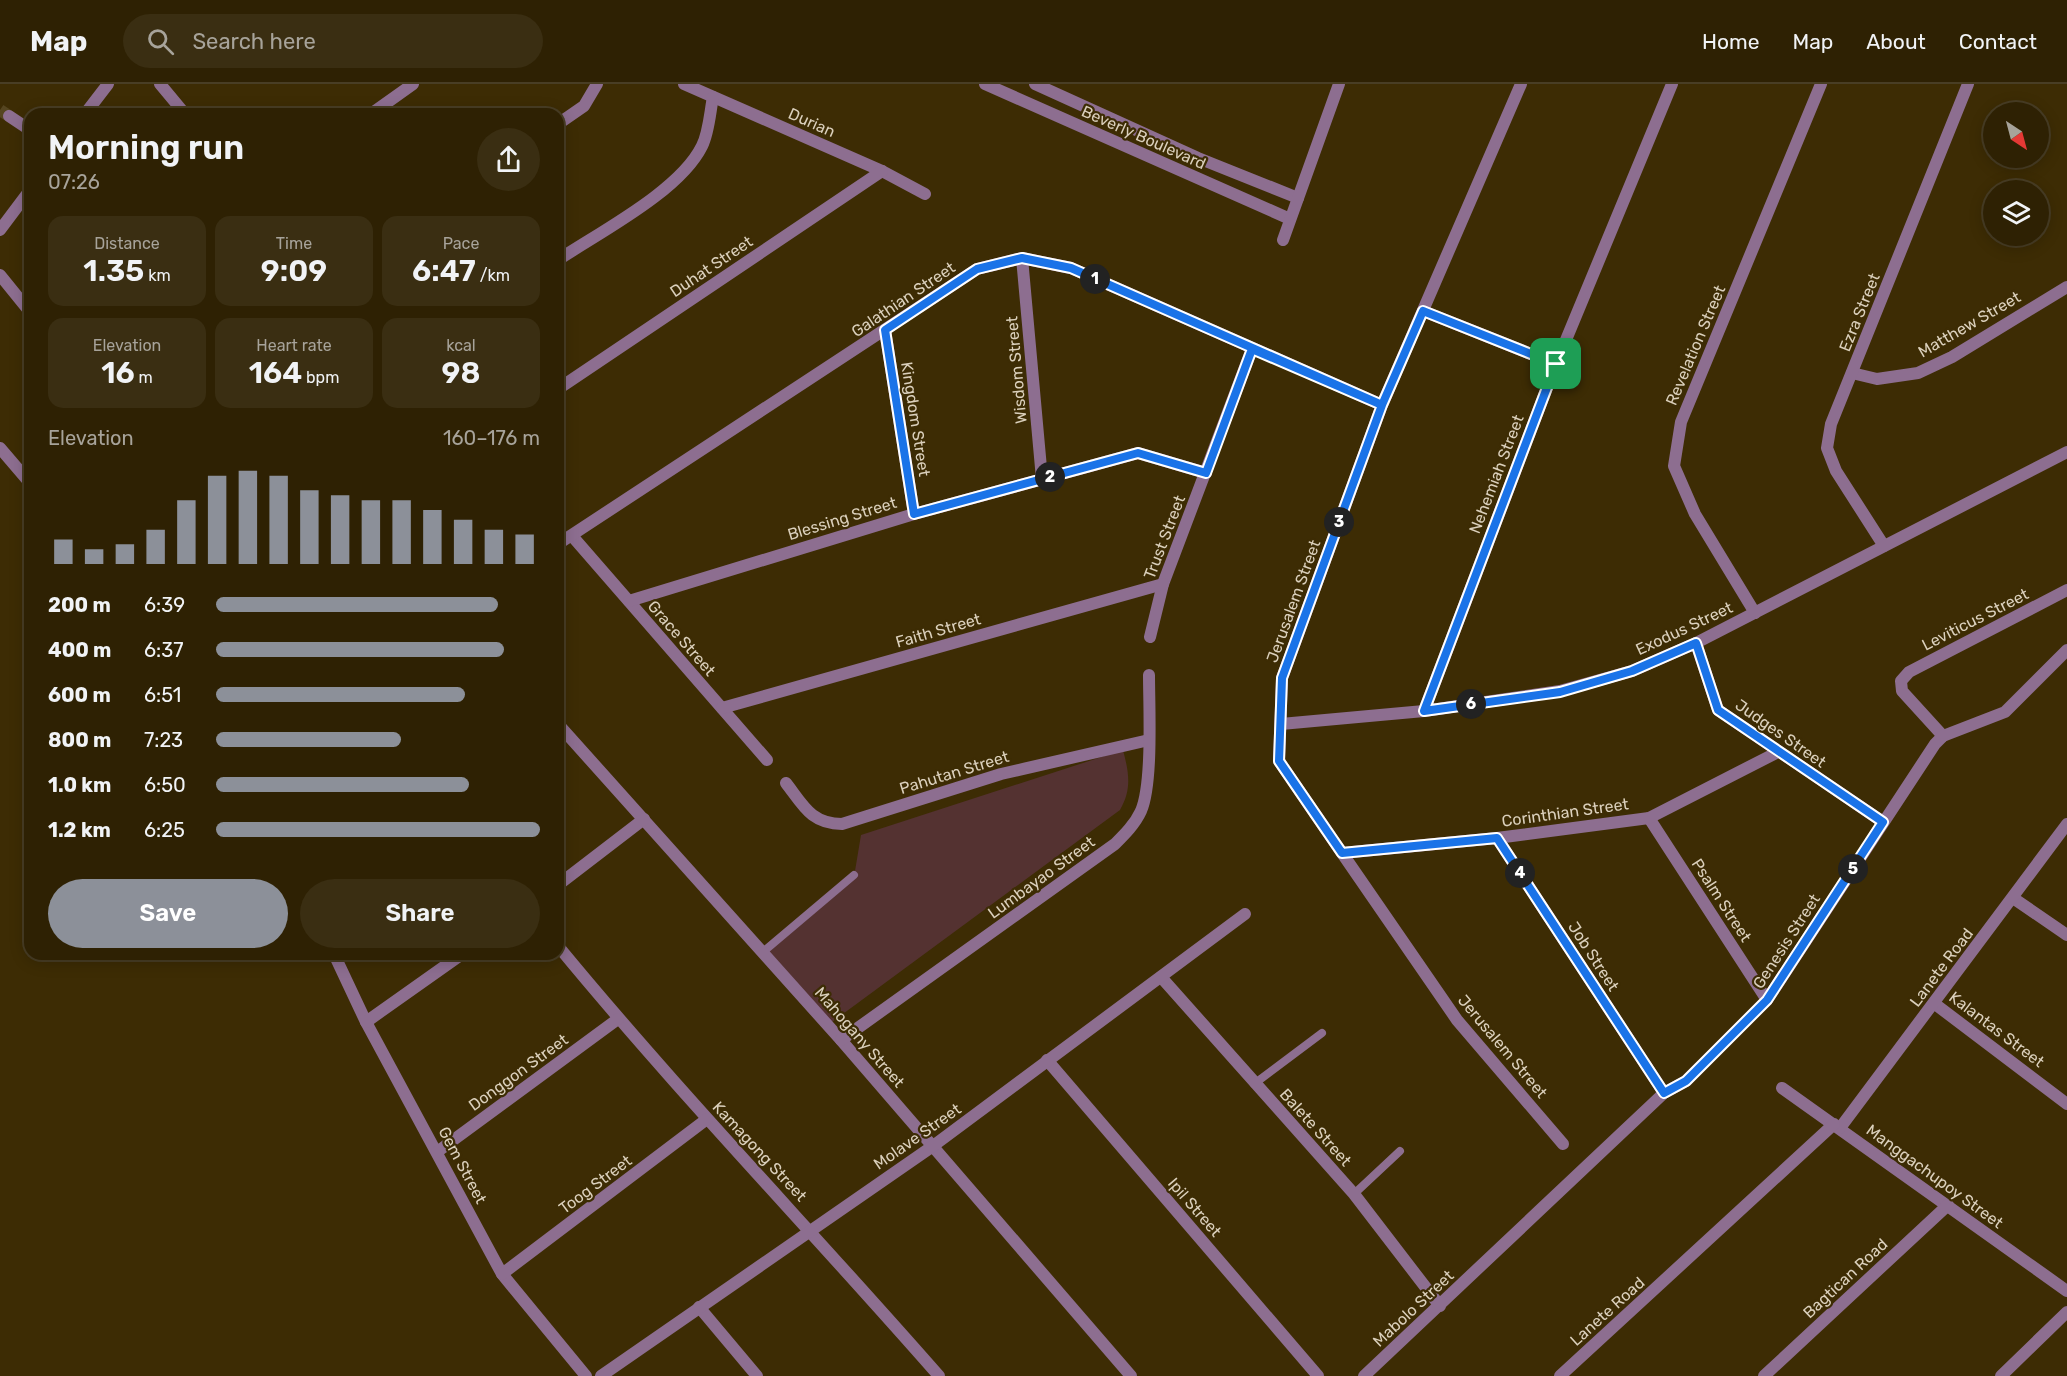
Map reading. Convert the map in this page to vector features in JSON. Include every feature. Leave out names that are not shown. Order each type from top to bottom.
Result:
[{"type":"street","points":[[90,108],[108,84]]},
{"type":"street","points":[[160,84],[180,108]]},
{"type":"street","points":[[379,108],[413,84]]},
{"type":"street","points":[[564,120],[584,106],[597,84]]},
{"type":"street","name":"Durian","points":[[684,84],[882,171],[925,194]]},
{"type":"street","name":"Beverly Boulevard","points":[[985,84],[1290,219]]},
{"type":"street","name":"Beverly Boulevard","points":[[1035,84],[1198,158],[1298,198]]},
{"type":"street","points":[[1283,240],[1339,84]]},
{"type":"street","name":"Jerusalem Street","points":[[1521,84],[1382,405],[1282,678],[1279,761],[1457,1020],[1563,1144]]},
{"type":"street","name":"Nehemiah Street","points":[[1424,711],[1556,364],[1672,84]]},
{"type":"street","name":"Revelation Street","points":[[1755,613],[1695,514],[1674,466],[1681,422],[1821,84]]},
{"type":"street","name":"Ezra Street","points":[[1884,546],[1836,471],[1827,448],[1830,424],[1968,84]]},
{"type":"street","points":[[564,256],[653,198],[684,174],[703,145],[713,97]]},
{"type":"street","points":[[9,116],[24,126]]},
{"type":"street","name":"Duhat Street","points":[[564,385],[882,171]]},
{"type":"street","points":[[0,230],[24,198]]},
{"type":"street","name":"Galathian Street","points":[[564,541],[977,269],[1022,258],[1071,268],[1382,405]]},
{"type":"street","name":"Wisdom Street","points":[[1022,258],[1042,479]]},
{"type":"street","points":[[0,275],[24,305]]},
{"type":"street","name":"Matthew Street","points":[[1852,373],[1877,379],[1917,373],[1952,357],[2066,284]]},
{"type":"street","points":[[1423,311],[1556,364]]},
{"type":"street","name":"Kingdom Street","points":[[885,330],[914,514]]},
{"type":"street","name":"Trust Street","points":[[1150,637],[1163,584],[1252,349]]},
{"type":"street","points":[[0,448],[24,476]]},
{"type":"street","name":"Exodus Street","points":[[1281,724],[1424,711],[1560,692],[1632,671],[1696,643],[2067,452]]},
{"type":"street","name":"Blessing Street","points":[[628,601],[914,514],[1138,453],[1206,473]]},
{"type":"street","name":"Grace Street","points":[[573,537],[767,760]]},
{"type":"street","name":"Faith Street","points":[[722,708],[1163,584]]},
{"type":"street","name":"Leviticus Street","points":[[1943,736],[1902,691],[1901,681],[1921,665],[2067,590]]},
{"type":"street","name":"Judges Street","points":[[1696,643],[1718,710],[1883,822]]},
{"type":"street","points":[[1943,736],[2005,712],[2067,651]]},
{"type":"street","name":"Lumbayao Street","points":[[842,1040],[1115,844],[1131,827],[1142,809],[1149,740],[1149,675]]},
{"type":"street","name":"Mahogany Street","points":[[564,733],[842,1040],[1131,1376]]},
{"type":"street","name":"Genesis Street","points":[[1484,1264],[1664,1093],[1686,1081],[1767,1000],[1883,822],[1943,736]]},
{"type":"street","name":"Pahutan Street","points":[[786,783],[810,815],[828,824],[842,824],[1001,774],[1149,740]]},
{"type":"street","name":"Corinthian Street","points":[[1342,853],[1497,838],[1649,818],[1778,752]]},
{"type":"street","name":"Psalm Street","points":[[1649,818],[1767,1000]]},
{"type":"street","points":[[564,880],[644,819]]},
{"type":"street","name":"Lanete Road","points":[[1560,1376],[1837,1126],[1935,1004],[2067,824]]},
{"type":"street","name":"Job Street","points":[[1497,838],[1664,1093]]},
{"type":"street","points":[[2013,898],[2067,935]]},
{"type":"street","name":"Molave Street","points":[[601,1376],[810,1229],[933,1146],[1245,914]]},
{"type":"street","name":"Kamagong Street","points":[[564,953],[618,1019],[810,1229],[939,1376]]},
{"type":"street","name":"Gem Street","points":[[337,960],[366,1022],[502,1274],[586,1376]]},
{"type":"street","points":[[366,1022],[454,960]]},
{"type":"street","name":"Balete Street","points":[[1161,977],[1354,1194],[1440,1306]]},
{"type":"street","name":"Kalantas Street","points":[[1935,1004],[2067,1104]]},
{"type":"street","name":"Donggon Street","points":[[437,1152],[618,1019]]},
{"type":"street","name":"Ipil Street","points":[[1047,1060],[1318,1376]]},
{"type":"street","name":"Manggachupoy Street","points":[[1782,1088],[2067,1291]]},
{"type":"street","name":"Toog Street","points":[[502,1274],[707,1119]]},
{"type":"street","name":"Bagtican Road","points":[[1764,1376],[1948,1205]]},
{"type":"street","name":"Mabolo Street","points":[[1364,1376],[1484,1264]]},
{"type":"street","points":[[699,1307],[757,1376]]},
{"type":"street","points":[[2001,1376],[2067,1312]]},
{"type":"lane","points":[[763,952],[854,875]]},
{"type":"lane","points":[[1254,1083],[1322,1033]]},
{"type":"lane","points":[[1354,1194],[1400,1151]]},
{"type":"shaded area","points":[[1123,750],[1127,766],[1128,788],[1120,810],[832,1022],[764,946],[855,871],[861,835]]},
{"type":"tunnel","points":[[0,110],[9,116]]},
{"type":"route","points":[[1556,364],[1423,311],[1382,405],[1071,268],[1022,258],[977,269],[885,330],[914,514],[1138,453],[1206,473],[1252,349],[1382,405],[1282,678],[1279,761],[1342,853],[1497,838],[1664,1093],[1686,1081],[1767,1000],[1883,822],[1718,710],[1696,643],[1632,671],[1560,692],[1424,711],[1556,364]]}]
